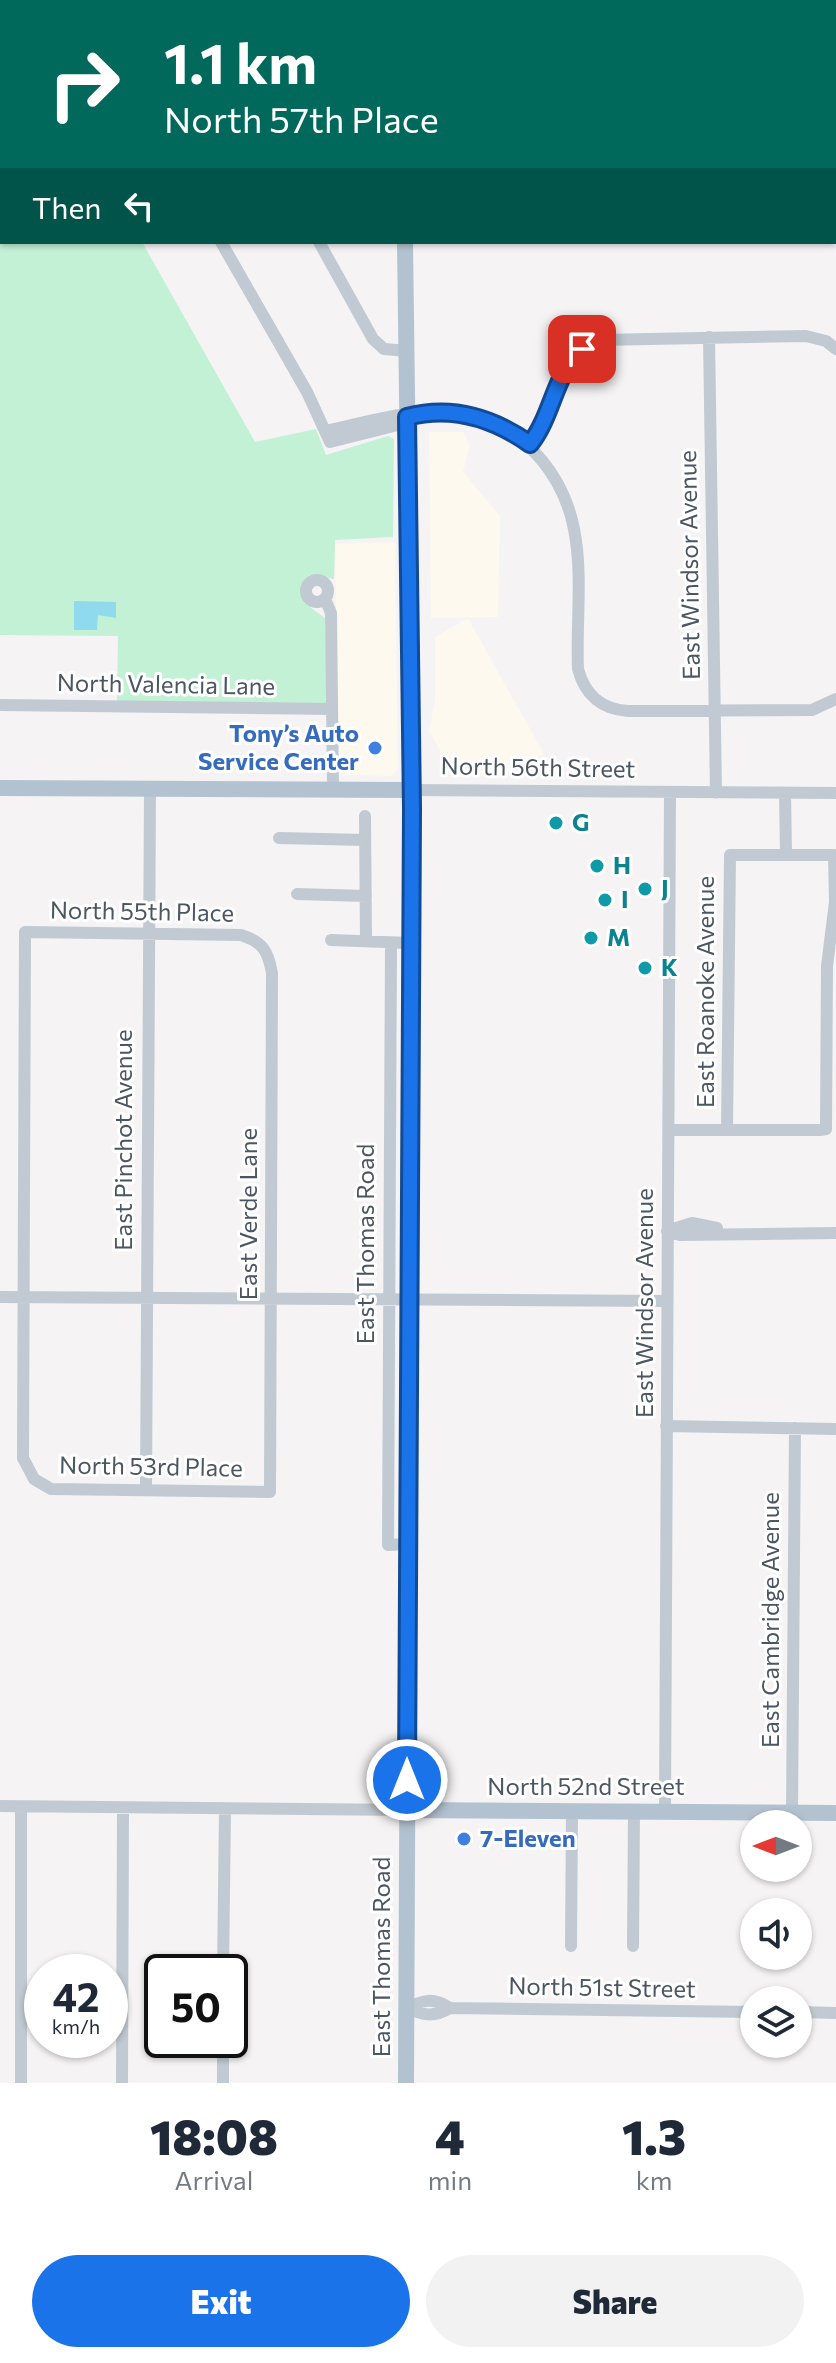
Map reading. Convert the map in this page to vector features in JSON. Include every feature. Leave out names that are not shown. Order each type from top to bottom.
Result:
[{"type":"main road","name":"East Thomas Road","points":[[405,244],[412,790],[406,2083]]},
{"type":"main road","name":"North 56th Street","points":[[0,788],[412,790]]},
{"type":"main road","name":"North 52nd Street","points":[[407,1810],[740,1812]]},
{"type":"main road","name":"North 52nd Street","points":[[812,1813],[836,1813]]},
{"type":"street","points":[[222,244],[307,392],[328,436],[381,418],[407,417],[428,411],[466,414],[530,444],[555,478],[571,514],[577,548],[578,669],[593,698],[619,711],[812,710],[835,700]]},
{"type":"street","points":[[320,244],[373,339],[384,349],[407,351]]},
{"type":"street","points":[[530,444],[540,431],[565,369],[572,358],[592,343],[609,339],[806,336],[834,347]]},
{"type":"street","name":"East Windsor Avenue","points":[[709,337],[716,793]]},
{"type":"street","points":[[325,599],[331,613],[333,790]]},
{"type":"street","name":"North Valencia Lane","points":[[0,705],[332,709]]},
{"type":"street","name":"East Pinchot Avenue","points":[[146,1490],[150,790]]},
{"type":"street","name":"North 56th Street","points":[[412,790],[836,793]]},
{"type":"street","points":[[669,1130],[826,1129],[827,966],[835,902],[834,855],[786,853],[785,793]]},
{"type":"street","name":"East Windsor Avenue","points":[[665,1811],[670,794]]},
{"type":"street","points":[[365,816],[366,940]]},
{"type":"street","points":[[279,838],[365,840]]},
{"type":"street","name":"East Roanoke Avenue","points":[[727,1130],[730,855],[786,853]]},
{"type":"street","points":[[297,894],[366,896]]},
{"type":"street","name":"North 55th Place","points":[[23,1297],[25,932],[241,935],[257,940]]},
{"type":"street","name":"East Verde Lane","points":[[257,940],[268,952],[272,973],[270,1492]]},
{"type":"street","points":[[331,940],[411,943]]},
{"type":"street","name":"East Thomas Road","points":[[391,943],[388,1545],[408,1544]]},
{"type":"street","points":[[667,1231],[692,1223],[703,1231],[836,1233]]},
{"type":"street","points":[[0,1297],[666,1301]]},
{"type":"street","name":"North 53rd Place","points":[[23,1297],[23,1458],[34,1479],[51,1489],[270,1492]]},
{"type":"street","points":[[666,1426],[836,1429]]},
{"type":"street","name":"East Cambridge Avenue","points":[[792,1810],[795,1428]]},
{"type":"street","name":"North 52nd Street","points":[[0,1806],[407,1810]]},
{"type":"street","points":[[21,1807],[21,2083]]},
{"type":"street","points":[[122,2083],[123,1808]]},
{"type":"street","points":[[223,1954],[225,1810]]},
{"type":"street","points":[[571,1946],[572,1811]]},
{"type":"street","points":[[633,1946],[634,1811]]},
{"type":"street","name":"North 51st Street","points":[[406,2008],[424,2015],[438,2015],[450,2008],[740,2012]]},
{"type":"street","points":[[812,2012],[836,2013]]},
{"type":"street","points":[[223,2058],[223,2083]]},
{"type":"shaded area","points":[[429,432],[463,432],[470,445],[463,472],[500,516],[498,617],[431,618]]},
{"type":"shaded area","points":[[395,542],[398,769],[392,776],[344,775],[338,768],[335,544]]},
{"type":"shaded area","points":[[468,618],[544,754],[502,776],[455,777],[429,731],[435,700],[435,637]]},
{"type":"green space","points":[[0,244],[143,244],[255,442],[316,429],[326,455],[388,436],[394,439],[393,537],[335,540],[334,579],[309,575],[311,608],[325,618],[327,704],[117,701],[118,636],[0,635]]},
{"type":"water","points":[[74,601],[116,602],[116,618],[98,615],[97,630],[74,630]]},
{"type":"place","name":"Tony’s Auto Service Center","points":[[375,748]]},
{"type":"place","name":"G","points":[[556,823]]},
{"type":"place","name":"H","points":[[597,866]]},
{"type":"place","name":"J","points":[[645,889]]},
{"type":"place","name":"I","points":[[605,900]]},
{"type":"place","name":"M","points":[[591,938]]},
{"type":"place","name":"K","points":[[645,968]]},
{"type":"place","name":"7-Eleven","points":[[464,1839]]},
{"type":"route","points":[[407,1780],[412,809],[407,417],[428,411],[466,414],[530,444],[549,412],[565,369],[582,349]]}]
